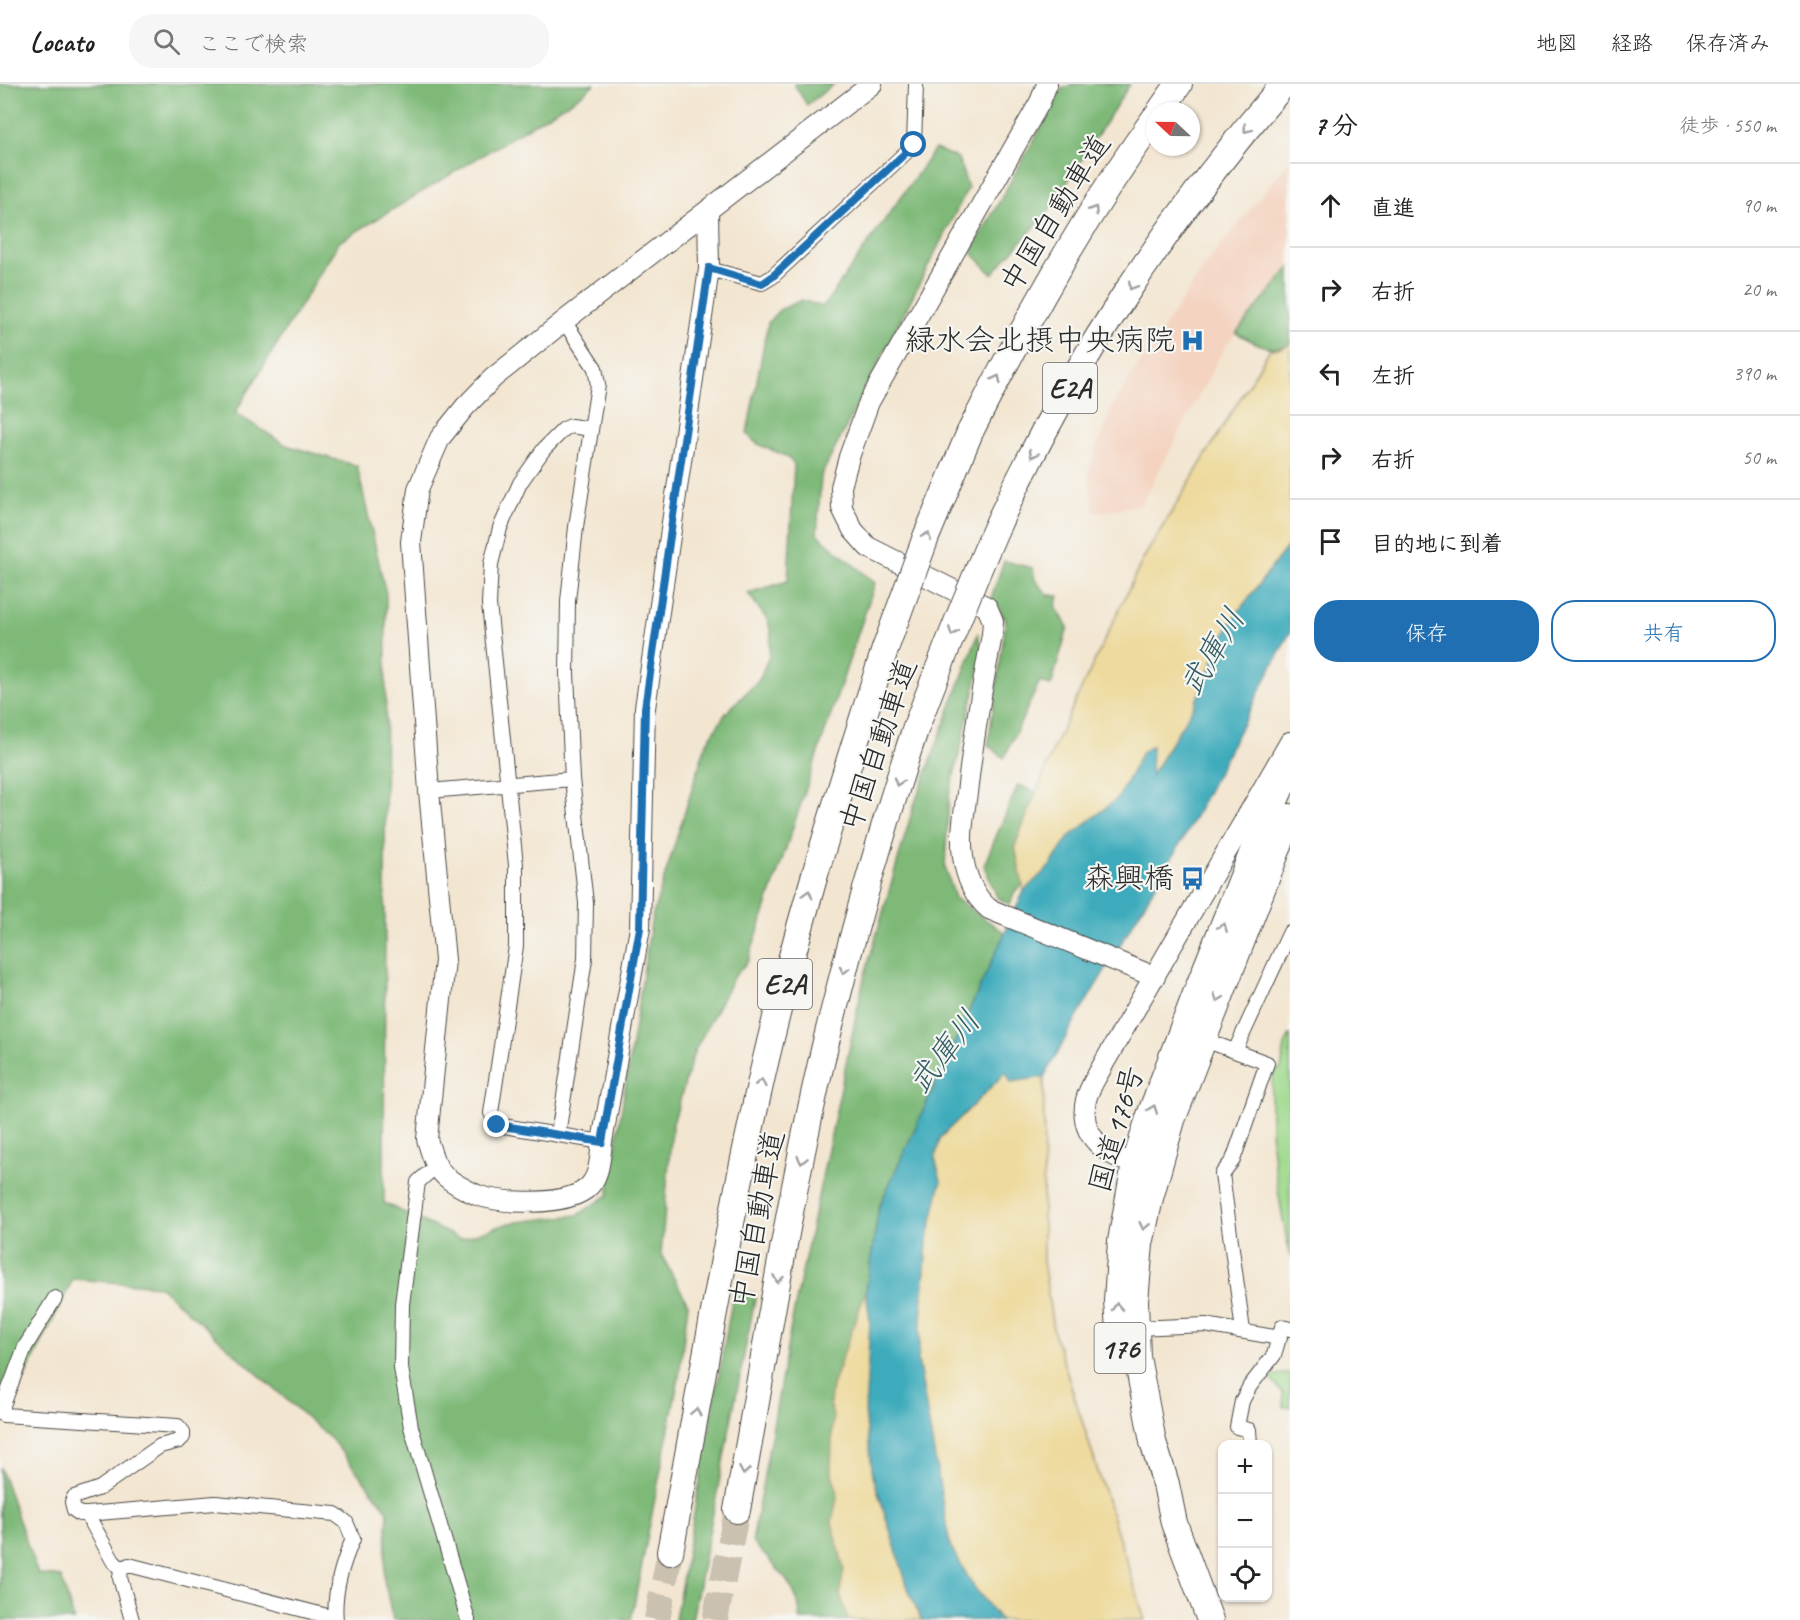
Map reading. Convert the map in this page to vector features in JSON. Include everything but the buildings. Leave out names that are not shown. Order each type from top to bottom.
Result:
[{"type":"highway","points":[[1166,102],[1179,84]]},
{"type":"highway","name":"中国自動車道","points":[[737,1510],[789,1222],[825,1047],[881,833],[916,727],[995,532],[1085,359],[1138,276],[1197,191],[1284,84]]},
{"type":"highway","name":"中国自動車道","points":[[670,1552],[750,1126],[802,914],[827,828],[885,650],[926,537],[970,432],[1012,349],[1051,280],[1093,211],[1146,132]]},
{"type":"highway","name":"国道176号","points":[[1174,1523],[1152,1489],[1136,1443],[1121,1357],[1116,1301],[1120,1251],[1147,1167],[1172,1120],[1202,1039],[1268,842],[1290,767]]},
{"type":"highway","name":"国道176号","points":[[1210,1620],[1174,1523],[1145,1402],[1137,1357],[1135,1301],[1149,1118],[1187,1018],[1268,842],[1290,817]]},
{"type":"street","points":[[708,210],[709,268],[645,708],[640,928],[599,1169],[587,1189],[568,1198],[525,1201],[479,1195],[462,1188],[436,1166],[427,1139],[445,960],[429,791],[411,542],[418,489],[440,438],[493,378],[564,321],[708,210],[872,84]]},
{"type":"street","points":[[709,268],[762,284],[772,277],[914,145],[916,84]]},
{"type":"street","points":[[1047,84],[1040,102],[869,402],[841,487],[842,508],[853,530],[868,547],[987,607],[993,621],[970,764],[963,831],[963,856],[969,879],[979,900],[990,909],[1155,976]]},
{"type":"street","points":[[558,1135],[585,959],[586,903],[572,779],[567,674],[568,602],[576,527],[598,384],[595,368],[564,321]]},
{"type":"street","points":[[591,429],[572,426],[564,429],[544,449],[520,483],[500,528],[491,564],[489,604],[516,865],[516,946],[491,1113],[497,1125],[602,1142]]},
{"type":"street","points":[[1147,1167],[1110,1154],[1097,1143],[1089,1132],[1084,1112],[1087,1098],[1099,1073],[1290,742]]},
{"type":"street","points":[[429,791],[572,779]]},
{"type":"street","points":[[1235,1051],[1290,932]]},
{"type":"street","points":[[1202,1039],[1267,1063],[1233,1160],[1222,1174],[1243,1331]]},
{"type":"street","points":[[436,1166],[418,1182],[402,1304],[401,1368],[411,1427],[468,1620]]},
{"type":"street","points":[[55,1298],[25,1347],[3,1405],[3,1415],[177,1426],[183,1432],[183,1437],[179,1441],[160,1446],[100,1488],[74,1497],[72,1502],[74,1510],[80,1514],[87,1514],[215,1503],[335,1514],[346,1522],[353,1539],[344,1559],[337,1587],[335,1619],[129,1565],[121,1569]]},
{"type":"street","points":[[1136,1328],[1205,1325],[1243,1331],[1285,1333],[1274,1355],[1250,1386],[1242,1401],[1237,1427],[1249,1430],[1250,1440]]},
{"type":"street","points":[[87,1514],[113,1561],[121,1569]]},
{"type":"street","points":[[121,1569],[120,1578],[132,1620]]},
{"type":"shaded area","name":"緑水会北摂中央病院","points":[[1290,160],[1290,267],[1225,347],[1141,505],[1094,513],[1088,472],[1113,404],[1205,265]]},
{"type":"green space","points":[[0,84],[594,84],[580,96],[339,242],[235,413],[286,445],[357,466],[386,594],[384,1203],[460,1239],[509,1223],[578,1215],[608,1195],[652,917],[706,744],[726,713],[759,680],[769,656],[771,633],[768,621],[748,593],[788,581],[794,464],[782,454],[758,444],[747,433],[768,323],[779,310],[802,300],[823,307],[935,149],[958,158],[968,188],[821,476],[817,534],[875,583],[748,961],[733,978],[694,1052],[672,1127],[661,1254],[688,1304],[679,1377],[631,1620],[393,1620],[384,1580],[388,1511],[332,1440],[159,1286],[73,1279],[0,1428]]},
{"type":"green space","points":[[794,84],[834,84],[807,105]]},
{"type":"green space","points":[[1073,84],[1130,84],[1049,211],[992,274],[971,252],[1063,88]]},
{"type":"green space","points":[[1290,267],[1290,344],[1275,348],[1269,347],[1236,333]]},
{"type":"green space","points":[[1004,561],[1033,568],[1035,580],[1048,595],[1059,596],[1056,607],[1068,627],[1051,686],[1040,681],[1004,758],[988,745],[1006,620],[991,598]]},
{"type":"green space","points":[[978,634],[983,655],[949,796],[945,867],[955,898],[1005,933],[879,1207],[866,1291],[832,1386],[831,1470],[838,1493],[832,1522],[844,1569],[840,1593],[848,1620],[800,1620],[796,1597],[791,1587],[777,1568],[752,1542],[792,1320],[864,978],[913,808]]},
{"type":"green space","points":[[1018,785],[1036,792],[1015,846],[1023,885],[1015,891],[1010,905],[997,897],[984,865]]},
{"type":"green space","points":[[1290,1034],[1290,1257],[1274,1164],[1271,1094],[1274,1071],[1281,1069],[1285,1046]]},
{"type":"green space","points":[[734,1290],[756,1294],[692,1620],[675,1620]]},
{"type":"green space","points":[[1290,1373],[1290,1407],[1284,1407],[1283,1393],[1268,1376]]},
{"type":"green space","points":[[0,1467],[38,1574],[61,1577],[74,1620],[0,1620]]},
{"type":"sand","points":[[1290,344],[1290,543],[1230,623],[1194,706],[1150,777],[1152,746],[1142,752],[1118,798],[1069,837],[1050,866],[1024,891],[1015,846],[1057,740],[1143,559],[1270,349],[1282,348]]},
{"type":"sand","points":[[1006,1072],[1011,1082],[1044,1077],[1043,1260],[1053,1329],[1145,1620],[1000,1620],[974,1587],[950,1546],[918,1360],[927,1242],[941,1181],[935,1159],[940,1138]]},
{"type":"sand","points":[[866,1291],[870,1321],[873,1476],[909,1591],[921,1620],[848,1620],[840,1593],[844,1569],[832,1522],[838,1493],[831,1470],[833,1416],[830,1405],[832,1386]]},
{"type":"water","points":[[1290,543],[1290,632],[1186,834],[1044,1077],[1011,1082],[1006,1072],[940,1138],[935,1159],[941,1181],[927,1242],[918,1360],[950,1546],[974,1587],[1000,1620],[922,1620],[909,1591],[873,1476],[865,1414],[870,1321],[866,1291],[879,1207],[1024,891],[1050,866],[1069,837],[1118,798],[1142,752],[1152,746],[1151,776],[1194,706],[1230,623]]},
{"type":"tunnel","points":[[715,1620],[737,1510]]},
{"type":"tunnel","points":[[657,1620],[670,1552]]},
{"type":"place","name":"緑水会北摂中央病院","points":[[1193,340]]},
{"type":"place","name":"森興橋","points":[[1192,878]]},
{"type":"route","points":[[497,1125],[602,1142],[640,928],[645,708],[709,268],[762,284],[914,145]]},
{"type":"water label","name":"武庫川","points":[[1212,652]]},
{"type":"water label","name":"武庫川","points":[[944,1052]]}]
